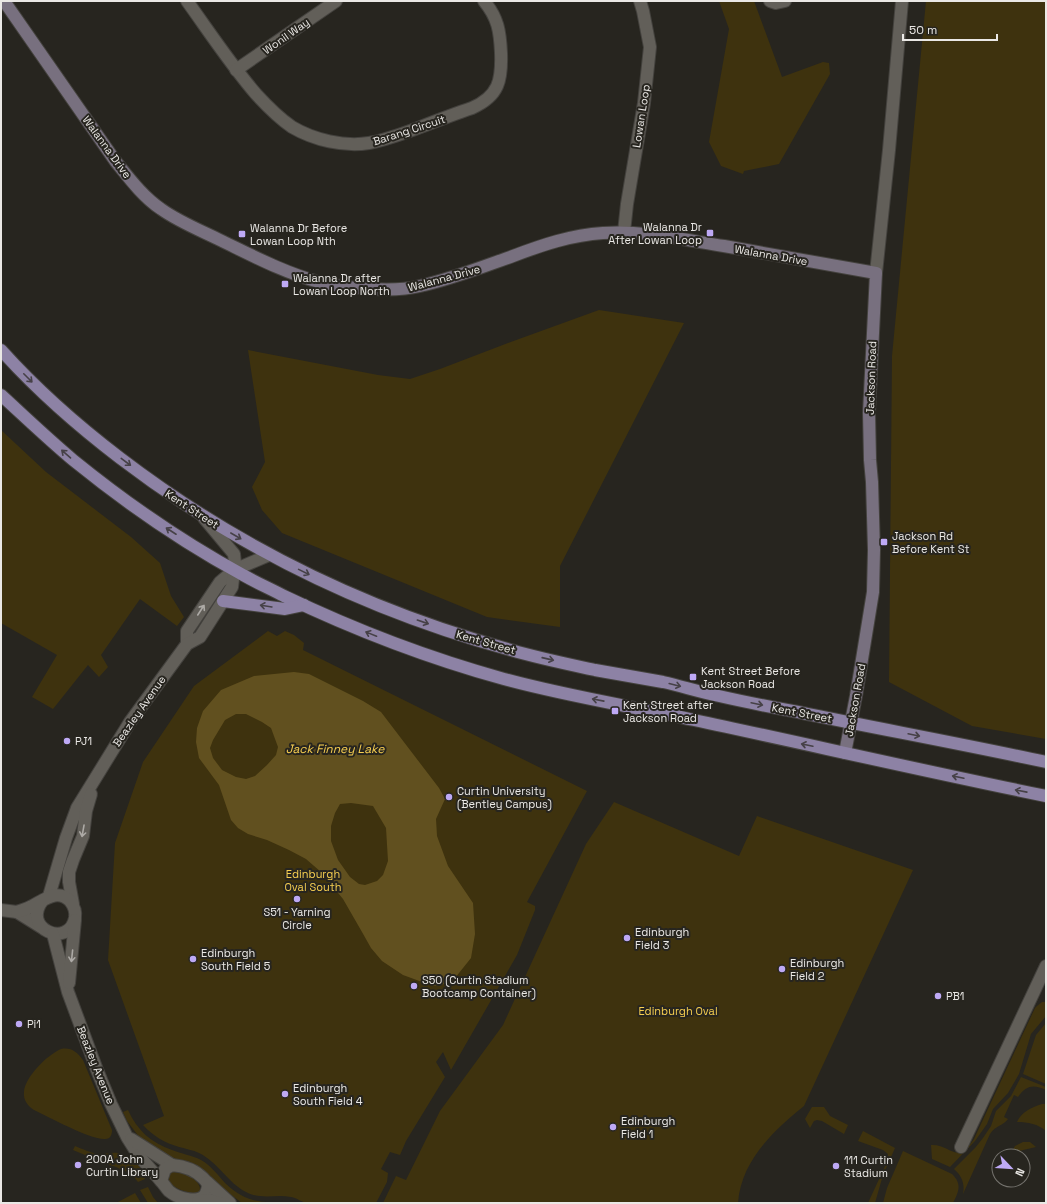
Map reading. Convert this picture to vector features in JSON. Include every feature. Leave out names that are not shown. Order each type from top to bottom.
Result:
[{"type":"main road","name":"Kent Street","points":[[1,350],[40,390],[95,439],[164,491],[204,517],[269,554],[352,595],[400,614],[447,631],[511,650],[592,670],[664,683],[719,696],[1046,762]]},
{"type":"main road","points":[[1,395],[50,440],[108,487],[203,552],[234,570],[304,605],[379,637],[441,659],[505,679],[570,695],[656,712],[1046,796]]},
{"type":"main road","points":[[223,601],[285,609],[304,605]]},
{"type":"street","name":"Walanna Drive","points":[[4,1],[116,162],[129,179],[147,198],[160,209],[200,230],[273,265],[298,275],[332,285],[384,290],[408,289],[438,282],[561,239],[583,234],[624,232],[700,242],[876,273]]},
{"type":"street","name":"Barang Circuit","points":[[187,1],[236,70],[265,104],[280,118],[292,127],[307,134],[337,142],[354,144],[392,138],[482,104],[493,92],[497,86],[502,71],[500,38],[497,22],[484,1]]},
{"type":"street","name":"Wonil Way","points":[[236,70],[336,1]]},
{"type":"street","name":"Lowan Loop","points":[[624,232],[627,204],[644,103],[650,47],[640,1]]},
{"type":"street","points":[[770,1],[776,3],[785,1]]},
{"type":"street","name":"Jackson Road","points":[[845,753],[852,723],[873,592],[874,550],[869,413],[876,273],[890,150],[902,1]]},
{"type":"street","name":"Beazley Avenue","points":[[46,898],[77,808],[130,722],[187,644],[200,637],[232,587],[235,563],[234,554],[204,517]]},
{"type":"street","name":"Beazley Avenue","points":[[187,644],[187,631],[220,582],[234,570],[269,554]]},
{"type":"street","name":"Beazley Avenue","points":[[73,904],[69,882],[69,872],[83,836],[86,811],[95,779]]},
{"type":"street","points":[[1,910],[18,912],[30,908],[46,898],[56,895],[68,899],[73,904],[76,914],[73,925],[69,929],[64,932],[53,934],[18,912]]},
{"type":"street","points":[[41,927],[38,922],[37,910],[46,898]]},
{"type":"street","name":"Beazley Avenue","points":[[68,992],[75,920]]},
{"type":"street","name":"Beazley Avenue","points":[[53,934],[68,992],[100,1077],[127,1137],[139,1156],[169,1190],[177,1196],[192,1201],[208,1200],[220,1203]]},
{"type":"street","points":[[961,1147],[1041,992],[1046,966]]},
{"type":"street","points":[[127,1137],[172,1165],[189,1168],[200,1174],[230,1203]]},
{"type":"street","points":[[161,1181],[165,1169],[172,1165]]},
{"type":"street","points":[[198,1201],[206,1193],[208,1188],[207,1182]]},
{"type":"green space","points":[[719,1],[754,1],[782,77],[823,62],[829,63],[830,74],[779,164],[744,171],[743,174],[721,166],[709,142],[729,29]]},
{"type":"green space","points":[[926,1],[1046,1],[1046,739],[972,726],[889,682],[892,356]]},
{"type":"green space","points":[[599,310],[684,323],[560,566],[560,627],[487,617],[282,533],[262,510],[252,487],[265,462],[248,350],[378,375],[410,379]]},
{"type":"green space","points":[[1,430],[46,472],[131,537],[160,563],[171,596],[184,617],[177,626],[140,599],[101,655],[108,667],[99,677],[88,665],[53,709],[32,697],[57,655],[1,623]]},
{"type":"green space","name":"Edinburgh Oval South","points":[[268,631],[277,636],[285,631],[294,635],[304,643],[303,650],[587,791],[527,902],[535,906],[535,910],[517,955],[451,1070],[443,1052],[436,1062],[445,1077],[406,1141],[400,1155],[390,1152],[381,1169],[388,1173],[387,1182],[376,1203],[308,1203],[291,1197],[257,1196],[240,1188],[206,1157],[197,1152],[164,1141],[147,1129],[143,1125],[164,1116],[108,960],[115,843],[143,762],[194,686]]},
{"type":"green space","name":"Edinburgh Oval","points":[[614,802],[739,856],[757,816],[913,870],[804,1106],[781,1126],[760,1148],[745,1174],[740,1188],[738,1203],[383,1203],[396,1176],[406,1180],[440,1111],[503,1025],[586,844]]},
{"type":"green space","points":[[1042,1002],[1046,1002],[1046,1016],[1031,1034],[1019,1074],[1008,1093],[993,1109],[987,1124],[975,1141],[950,1167],[932,1159],[931,1145],[944,1147],[953,1152],[958,1152],[968,1147],[974,1139],[1035,1008]]},
{"type":"green space","points":[[1046,1023],[1046,1084],[1023,1074],[1036,1035]]},
{"type":"green space","points":[[61,1049],[74,1051],[83,1060],[112,1130],[109,1138],[105,1139],[90,1136],[59,1123],[34,1110],[26,1102],[24,1098],[25,1086],[32,1073],[49,1056]]},
{"type":"green space","points":[[1021,1077],[1046,1087],[1046,1090],[1034,1086],[1024,1090],[1018,1097],[1014,1095],[1004,1117],[1008,1119],[990,1134],[963,1194],[964,1187],[962,1180],[954,1169],[983,1138],[991,1126],[996,1111],[1011,1096]]},
{"type":"green space","points":[[1042,1104],[1046,1104],[1046,1131],[1033,1124],[1017,1122],[1021,1115],[1027,1110]]},
{"type":"green space","points":[[812,1107],[824,1107],[830,1116],[848,1125],[844,1134],[822,1121],[817,1120],[814,1121],[810,1128],[805,1119]]},
{"type":"green space","points":[[128,1110],[140,1130],[151,1140],[164,1147],[201,1160],[211,1167],[225,1183],[240,1195],[263,1202],[290,1203],[242,1203],[206,1176],[174,1160],[140,1138],[127,1121],[123,1112]]},
{"type":"green space","points":[[863,1131],[895,1148],[883,1175],[875,1203],[868,1203],[887,1162],[888,1154],[883,1150],[858,1141]]},
{"type":"green space","points":[[1023,1142],[1030,1142],[1036,1147],[1014,1148]]},
{"type":"green space","points":[[75,1146],[90,1152],[101,1154],[116,1153],[127,1156],[137,1162],[141,1167],[145,1179],[138,1182],[134,1177],[119,1168],[73,1150]]},
{"type":"green space","points":[[903,1151],[952,1174],[958,1184],[957,1195],[953,1203],[883,1203],[887,1188]]},
{"type":"green space","points":[[172,1172],[182,1173],[195,1180],[200,1186],[199,1193],[187,1192],[170,1184],[168,1176]]},
{"type":"green space","points":[[148,1187],[158,1203],[148,1203],[140,1190]]},
{"type":"green space","points":[[135,1193],[141,1203],[116,1203]]},
{"type":"water","name":"Jack Finney Lake","points":[[294,672],[309,674],[363,701],[381,712],[439,788],[445,799],[436,819],[437,836],[448,866],[473,903],[475,934],[471,958],[451,983],[433,986],[403,975],[382,961],[371,948],[343,899],[321,872],[306,859],[267,840],[248,834],[238,828],[231,820],[219,785],[199,758],[196,742],[197,728],[203,711],[221,690],[254,676]],"holes":[[[236,714],[246,714],[271,728],[278,747],[276,755],[267,765],[255,776],[246,779],[236,777],[222,770],[213,758],[210,748],[225,720]],[[351,803],[373,806],[386,828],[388,861],[383,875],[377,881],[365,885],[359,884],[350,877],[338,860],[331,841],[331,826],[335,813],[340,804]]]},
{"type":"place","name":"Walanna Dr After Lowan Loop","points":[[710,233]]},
{"type":"place","name":"Walanna Dr Before Lowan Loop Nth","points":[[242,234]]},
{"type":"place","name":"Walanna Dr after Lowan Loop North","points":[[285,284]]},
{"type":"place","name":"Jackson Rd Before Kent St","points":[[884,542]]},
{"type":"place","name":"Kent Street Before Jackson Road","points":[[693,677]]},
{"type":"place","name":"Kent Street after Jackson Road","points":[[615,711]]},
{"type":"place","name":"PJ1","points":[[67,741]]},
{"type":"place","name":"Curtin University (Bentley Campus)","points":[[449,797]]},
{"type":"place","name":"S51 - Yarning Circle","points":[[297,899]]},
{"type":"place","name":"Edinburgh Field 3","points":[[627,938]]},
{"type":"place","name":"Edinburgh South Field 5","points":[[193,959]]},
{"type":"place","name":"Edinburgh Field 2","points":[[782,969]]},
{"type":"place","name":"S50 (Curtin Stadium Bootcamp Container)","points":[[414,986]]},
{"type":"place","name":"PB1","points":[[938,996]]},
{"type":"place","name":"Pi1","points":[[19,1024]]},
{"type":"place","name":"Edinburgh South Field 4","points":[[285,1094]]},
{"type":"place","name":"Edinburgh Field 1","points":[[613,1127]]},
{"type":"place","name":"200A John Curtin Library","points":[[78,1165]]},
{"type":"place","name":"111 Curtin Stadium","points":[[836,1166]]}]
